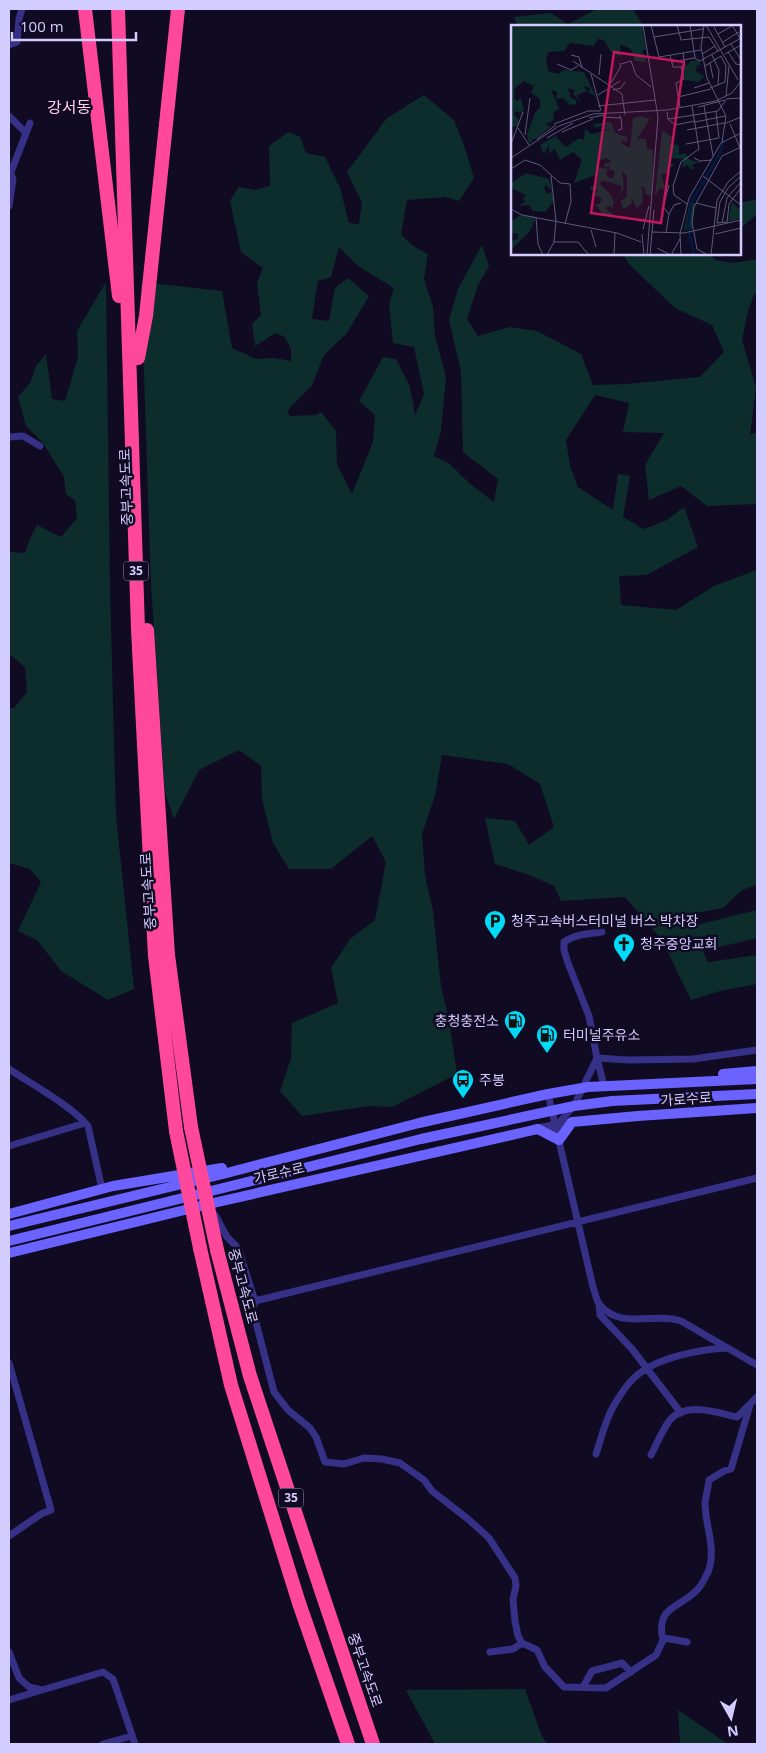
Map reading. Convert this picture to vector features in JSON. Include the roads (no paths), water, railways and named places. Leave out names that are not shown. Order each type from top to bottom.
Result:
[{"type":"highway","points":[[85,9],[119,296],[134,357]]},
{"type":"highway","name":"중부고속도로","points":[[118,9],[147,628],[168,955],[191,1127],[217,1250],[250,1376],[320,1590],[374,1744]]},
{"type":"highway","name":"중부고속도로","points":[[127,9],[138,629],[155,956],[176,1131],[231,1385],[299,1603],[348,1744]]},
{"type":"highway","points":[[134,357],[146,316],[178,9]]},
{"type":"main road","name":"가로수로","points":[[667,1083],[702,1076],[757,1071]]},
{"type":"main road","name":"가로수로","points":[[9,1226],[270,1162],[419,1123],[548,1094],[604,1086],[757,1079]]},
{"type":"main road","name":"가로수로","points":[[9,1241],[421,1139],[552,1110],[612,1101],[757,1094]]},
{"type":"main road","name":"가로수로","points":[[572,1122],[757,1108]]},
{"type":"main road","points":[[538,1129],[559,1140],[572,1122]]},
{"type":"main road","name":"가로수로","points":[[9,1253],[209,1204],[538,1129]]},
{"type":"main road","points":[[9,1214],[102,1190],[221,1168],[270,1162]]},
{"type":"street","points":[[9,45],[18,42],[19,19],[22,9]]},
{"type":"street","points":[[9,116],[26,133]]},
{"type":"street","points":[[9,206],[13,179],[10,171],[30,123]]},
{"type":"street","points":[[9,437],[23,436],[40,446]]},
{"type":"street","points":[[602,932],[570,938],[564,942],[564,950],[590,1016],[604,1086]]},
{"type":"street","points":[[597,1058],[628,1060],[693,1059],[757,1050]]},
{"type":"street","points":[[556,1125],[574,1106],[597,1058]]},
{"type":"street","points":[[9,1069],[74,1112],[88,1126],[102,1190]]},
{"type":"street","points":[[548,1094],[593,1287],[599,1304],[600,1315],[632,1349],[681,1413]]},
{"type":"street","name":"가로수로","points":[[538,1129],[572,1122]]},
{"type":"street","points":[[9,1146],[85,1123]]},
{"type":"street","points":[[256,1301],[757,1178]]},
{"type":"street","points":[[209,1204],[227,1237],[239,1251],[256,1301],[252,1311],[274,1392],[288,1410],[310,1428],[316,1437],[325,1462],[344,1464],[364,1458],[382,1459],[400,1464],[424,1480],[432,1491],[489,1538],[515,1578],[516,1586],[513,1599],[514,1621],[518,1636],[522,1643],[537,1650],[545,1667],[564,1687],[606,1688],[656,1655],[664,1638]]},
{"type":"street","points":[[599,1304],[613,1316],[638,1320],[675,1319],[757,1365]]},
{"type":"street","points":[[596,1454],[612,1408],[630,1383],[647,1369],[691,1352],[708,1348],[728,1348]]},
{"type":"street","points":[[9,1367],[51,1510],[41,1514],[9,1536]]},
{"type":"street","points":[[651,1455],[670,1420],[681,1413],[700,1409],[737,1417],[757,1397]]},
{"type":"street","points":[[664,1638],[661,1628],[668,1610],[698,1590],[708,1572],[711,1562],[711,1548],[705,1504],[709,1480],[731,1469],[750,1405]]},
{"type":"street","points":[[664,1638],[687,1642]]},
{"type":"street","points":[[490,1652],[513,1648],[522,1643]]},
{"type":"street","points":[[9,1652],[19,1678],[29,1687],[43,1690]]},
{"type":"street","points":[[583,1687],[592,1671],[622,1663],[632,1672]]},
{"type":"street","points":[[9,1700],[103,1672],[112,1679],[135,1744]]},
{"type":"street","points":[[103,1744],[132,1736]]},
{"type":"place","name":"청주고속버스터미널 버스 박차장","points":[[495,940]]},
{"type":"place","name":"청주중앙교회","points":[[624,963]]},
{"type":"place","name":"충청충전소","points":[[515,1040]]},
{"type":"place","name":"터미널주유소","points":[[547,1054]]},
{"type":"place","name":"주봉","points":[[463,1099]]},
{"type":"district","name":"강서동","points":[[69,107]]}]
